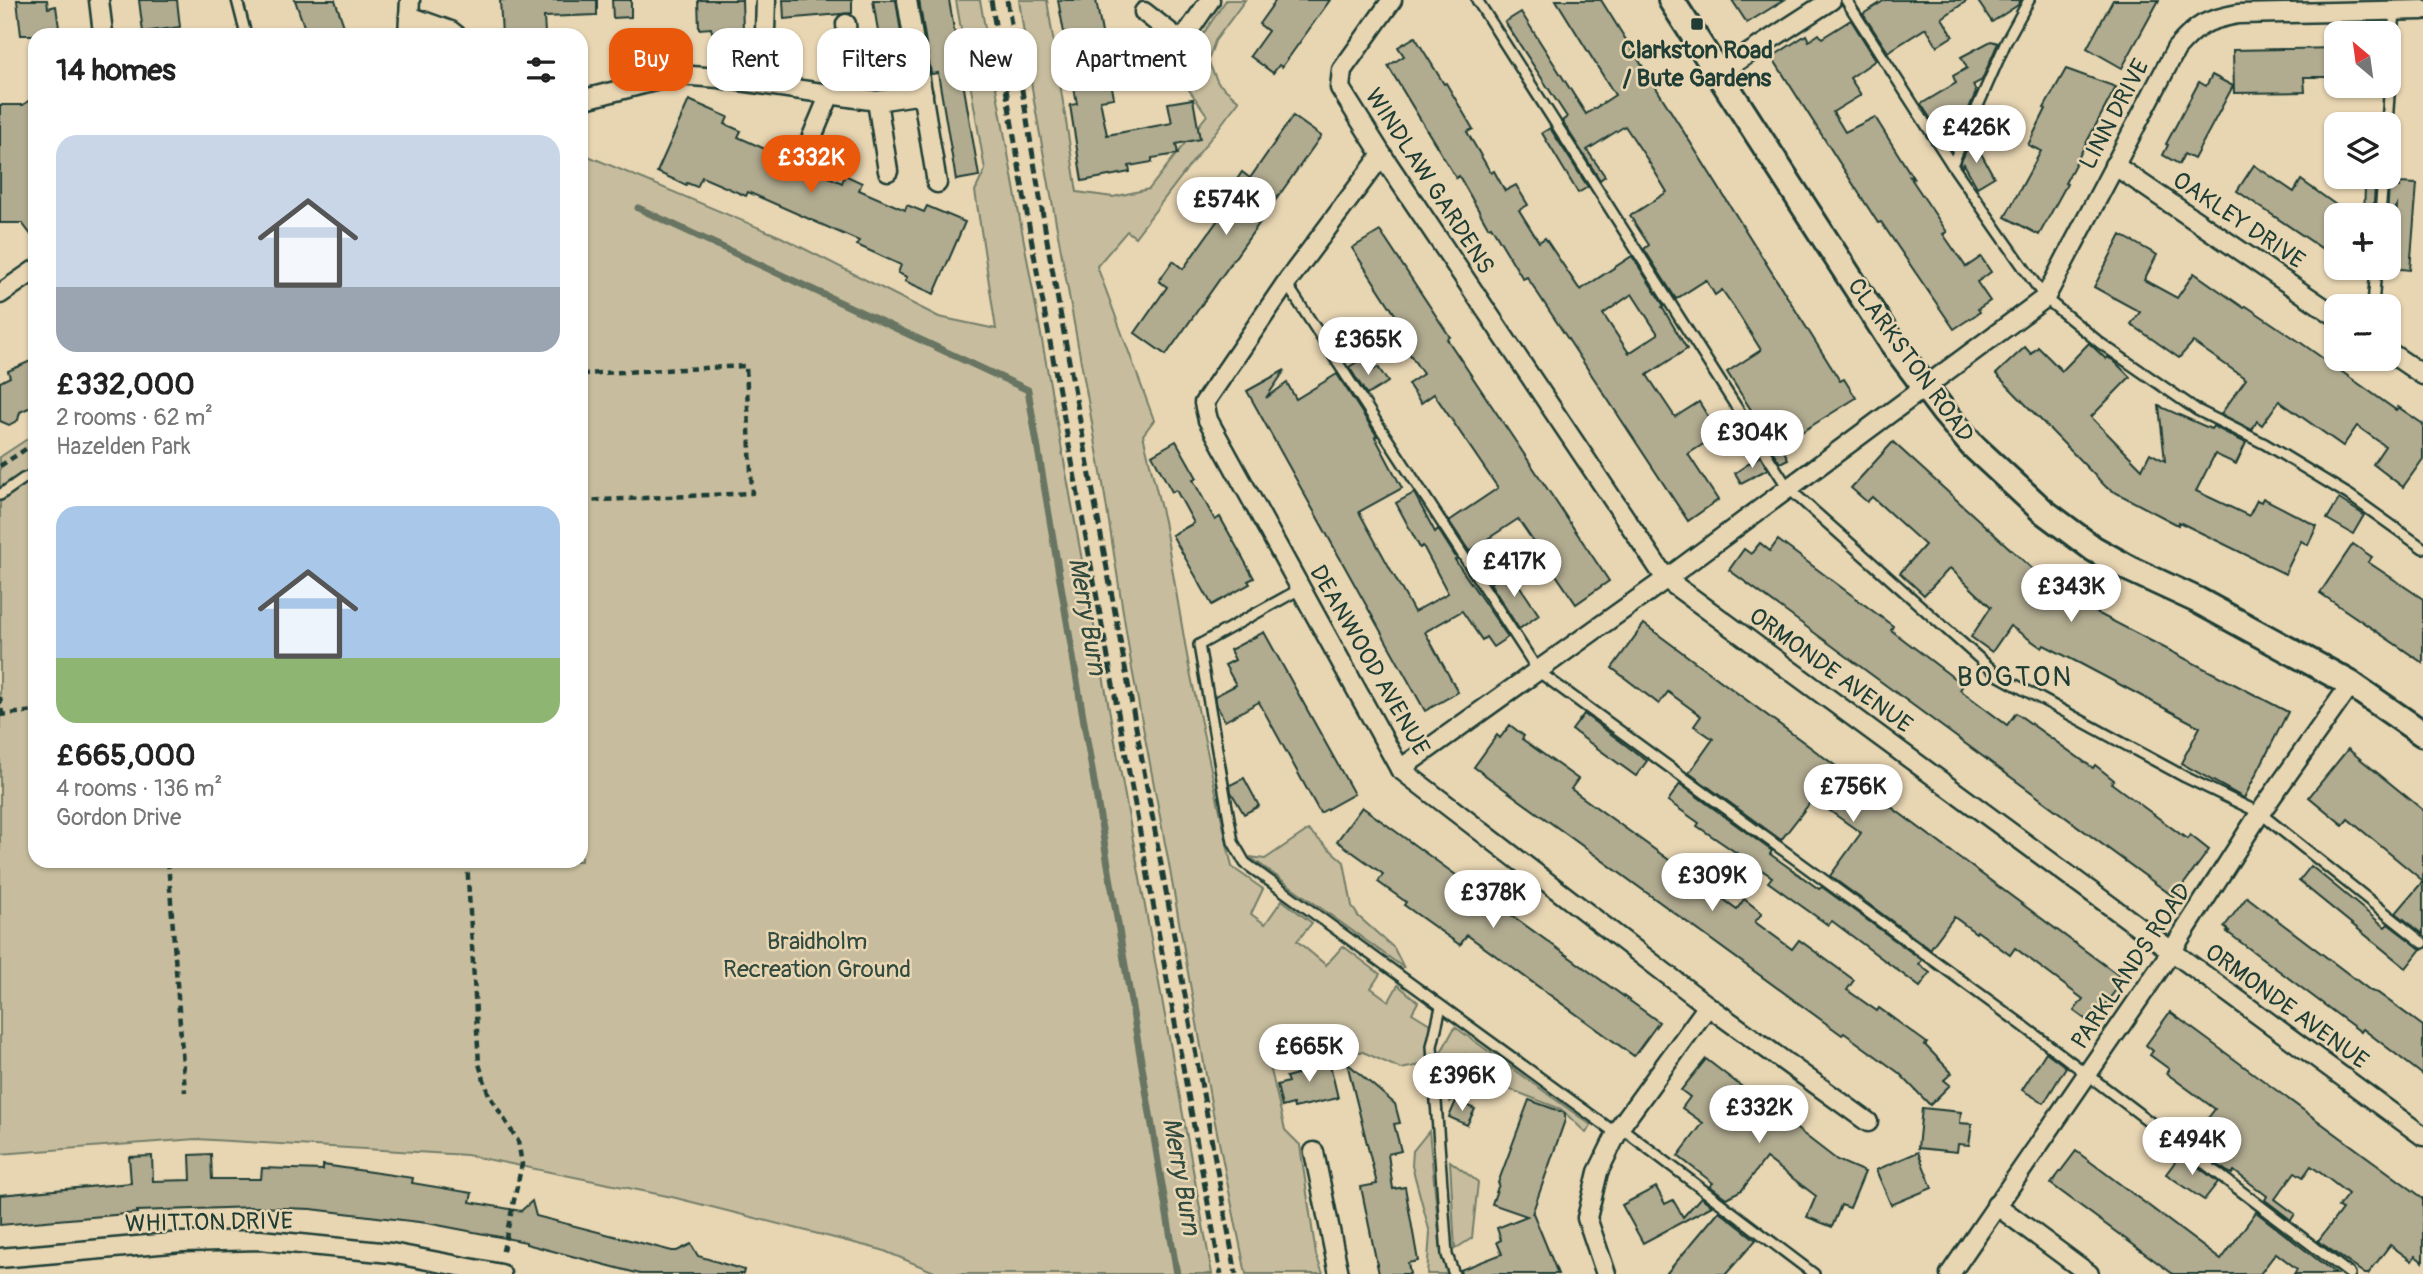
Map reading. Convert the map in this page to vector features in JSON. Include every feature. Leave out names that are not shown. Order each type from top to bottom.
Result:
[{"type":"main road","name":"CLARKSTON ROAD","points":[[1671,0],[1720,72],[1884,331],[1972,444],[2043,510],[2094,549],[2197,600],[2351,684],[2423,734]]},
{"type":"street","points":[[99,0],[102,28]]},
{"type":"street","points":[[765,28],[766,0]]},
{"type":"street","points":[[907,0],[937,183]]},
{"type":"street","points":[[1190,28],[1210,0]]},
{"type":"street","name":"WINDLAW GARDENS","points":[[1392,0],[1342,70],[1340,88],[1491,317]]},
{"type":"street","points":[[1720,72],[1831,0]]},
{"type":"street","points":[[408,28],[409,8],[446,28]]},
{"type":"street","name":"LINN DRIVE","points":[[1400,769],[1539,672],[2045,298],[2176,49],[2191,33],[2209,20],[2238,14],[2423,10]]},
{"type":"street","points":[[1144,12],[1164,28]]},
{"type":"street","points":[[846,24],[852,97]]},
{"type":"street","points":[[588,98],[677,75],[707,78]]},
{"type":"street","points":[[803,90],[877,101],[923,93]]},
{"type":"street","points":[[809,144],[830,94]]},
{"type":"street","points":[[877,101],[888,171]]},
{"type":"street","name":"DEANWOOD AVENUE","points":[[1382,155],[1286,284],[1204,403],[1208,420],[1400,769],[1707,1006],[1868,1122]]},
{"type":"street","name":"OAKLEY DRIVE","points":[[2114,165],[2324,308]]},
{"type":"street","points":[[0,294],[28,275]]},
{"type":"street","name":"ORMONDE AVENUE","points":[[1491,317],[1666,579],[2423,1136]]},
{"type":"street","points":[[2401,360],[2423,375]]},
{"type":"street","name":"PARKLANDS ROAD","points":[[1950,1274],[2172,952],[2260,813],[2351,684]]},
{"type":"street","points":[[1606,1274],[1587,1218],[1598,1172],[1618,1131],[1707,1006]]},
{"type":"street","points":[[1314,1152],[1339,1274]]},
{"type":"street","points":[[1996,1205],[2089,1274]]},
{"type":"street","name":"WHITTON DRIVE","points":[[0,1258],[182,1242],[260,1240],[391,1253],[499,1273]]},
{"type":"lane","points":[[237,0],[244,28]]},
{"type":"lane","points":[[1477,0],[1788,488],[1999,676],[2185,777],[2260,813],[2423,943]]},
{"type":"lane","points":[[1846,0],[1952,165],[2045,298],[2100,343],[2197,410],[2265,444],[2349,495],[2423,548]]},
{"type":"lane","points":[[1952,165],[2006,42],[2029,0]]},
{"type":"lane","points":[[2388,112],[2395,10]]},
{"type":"lane","points":[[1286,284],[1539,672],[2021,1024],[2087,1077],[2350,1274]]},
{"type":"lane","points":[[0,495],[28,478]]},
{"type":"lane","points":[[1300,589],[1199,645],[1233,842],[1245,863],[1814,1274]]},
{"type":"lane","points":[[1441,1007],[1432,1046],[1447,1255],[1454,1274]]},
{"type":"path","points":[[588,374],[746,366],[752,493],[588,501]]},
{"type":"path","points":[[0,466],[28,448]]},
{"type":"path","points":[[0,697],[1,715],[28,712]]},
{"type":"path","points":[[169,868],[185,1092]]},
{"type":"path","points":[[467,868],[479,1064],[489,1095],[518,1141],[522,1164],[499,1273]]},
{"type":"green space","name":"Braidholm Recreation Ground","points":[[956,0],[980,0],[985,28],[961,28]]},
{"type":"green space","points":[[1019,0],[1047,0],[1051,28],[1051,91],[1061,91],[1077,192],[1113,197],[1149,189],[1207,115],[1190,91],[1211,91],[1211,68],[1218,83],[1239,101],[1135,237],[1127,231],[1097,266],[1154,420],[1143,435],[1164,521],[1189,667],[1232,867],[1263,889],[1251,914],[1265,924],[1282,900],[1312,923],[1297,941],[1326,965],[1343,946],[1380,974],[1371,988],[1389,1001],[1398,985],[1418,1002],[1412,1013],[1433,1026],[1426,1064],[1401,1069],[1363,1052],[1299,1049],[1290,1040],[1266,1049],[1285,1130],[1300,1145],[1316,1255],[1323,1274],[1246,1274],[1211,1103],[1132,669],[1103,484],[1034,101],[1033,91],[1037,91],[1037,28],[1023,28]]},
{"type":"green space","points":[[1226,0],[1245,0],[1215,41],[1211,52],[1211,28],[1207,28]]},
{"type":"green space","name":"Braidholm Recreation Ground","points":[[972,91],[997,91],[1212,1274],[939,1274],[882,1250],[672,1197],[467,1155],[196,1139],[0,1154],[0,457],[28,439],[28,868],[588,868],[588,156],[781,237],[939,317],[996,329],[975,191],[985,170]]},
{"type":"green space","points":[[1308,830],[1344,862],[1352,906],[1358,916],[1394,948],[1404,968],[1250,857],[1265,859]]},
{"type":"green space","points":[[1455,1027],[1591,1125],[1586,1133],[1561,1109],[1504,1087],[1492,1073],[1465,1054],[1458,1063],[1463,1093],[1450,1102],[1440,1054]]},
{"type":"green space","points":[[1429,1131],[1441,1253],[1447,1274],[1427,1274],[1430,1233],[1412,1166],[1413,1151]]},
{"type":"green space","points":[[1450,1161],[1478,1182],[1472,1238],[1455,1249]]},
{"type":"building","points":[[17,0],[47,0],[48,8],[56,6],[59,28],[28,28],[28,35],[21,35]]},
{"type":"building","points":[[139,0],[177,0],[180,27],[142,28]]},
{"type":"building","points":[[295,0],[335,0],[345,28],[305,28]]},
{"type":"building","points":[[500,0],[597,0],[597,15],[544,17],[545,28],[502,28]]},
{"type":"building","points":[[612,0],[631,0],[631,17],[613,18]]},
{"type":"building","points":[[698,0],[742,0],[743,28],[699,29]]},
{"type":"building","points":[[783,0],[852,0],[852,13],[784,19]]},
{"type":"building","points":[[873,0],[896,0],[900,28],[877,28]]},
{"type":"building","points":[[919,0],[949,0],[954,28],[944,28],[944,91],[965,91],[979,176],[956,180],[938,73],[931,74],[930,28],[924,28]]},
{"type":"building","points":[[1058,0],[1096,0],[1101,28],[1063,28]]},
{"type":"building","points":[[1276,0],[1330,0],[1282,67],[1279,65],[1273,73],[1250,56],[1268,31],[1259,24]]},
{"type":"building","points":[[1556,0],[1601,0],[1840,381],[1844,379],[1856,398],[1781,445],[1788,459],[1780,463],[1771,449],[1774,446],[1727,372],[1761,350],[1734,307],[1722,290],[1715,295],[1706,280],[1676,299],[1644,249],[1649,245],[1630,216],[1667,192],[1647,159],[1625,126],[1587,150],[1605,176],[1600,180],[1562,121],[1567,117],[1505,22],[1521,12],[1586,114],[1615,95]]},
{"type":"building","points":[[1732,0],[1784,0],[1747,23]]},
{"type":"building","points":[[1885,0],[1968,0],[1942,18],[1953,36],[1937,46],[1926,28],[1888,52],[1863,14]]},
{"type":"building","points":[[1977,0],[2021,0],[2018,5],[1992,22]]},
{"type":"building","points":[[2113,0],[2159,0],[2122,68],[2087,48]]},
{"type":"building","points":[[1851,20],[1876,60],[1850,78],[1861,95],[1833,112],[1845,132],[1875,117],[1913,178],[1910,177],[1947,232],[1943,234],[1966,267],[1981,257],[1991,272],[1977,282],[1990,301],[1978,309],[1980,312],[1954,329],[1881,222],[1878,223],[1772,57],[1806,35],[1809,41],[1819,34],[1822,38]]},
{"type":"building","points":[[1415,37],[1473,129],[1467,132],[1491,173],[1494,171],[1505,191],[1516,185],[1528,205],[1519,210],[1539,242],[1545,238],[1580,290],[1632,256],[1664,306],[1662,307],[1687,349],[1647,375],[1675,417],[1699,402],[1719,434],[1688,454],[1718,500],[1688,521],[1527,277],[1523,279],[1491,226],[1488,227],[1459,176],[1456,178],[1388,66],[1404,56],[1398,47]],"holes":[[[1632,294],[1658,334],[1629,353],[1603,314]]]},
{"type":"building","points":[[1991,41],[1998,43],[1982,80],[1973,85],[1976,92],[1965,118],[1959,115],[1963,122],[1951,150],[1921,104],[1956,83],[1953,76],[1967,68],[1961,57]]},
{"type":"building","points":[[2324,48],[2324,77],[2304,77],[2305,92],[2234,93],[2233,50]]},
{"type":"building","points":[[2066,69],[2116,87],[2039,235],[2005,217],[2041,151],[2028,145],[2046,109],[2044,108]]},
{"type":"building","points":[[2212,75],[2233,86],[2194,159],[2184,154],[2179,164],[2163,155],[2168,145],[2166,144],[2199,82],[2206,86]]},
{"type":"building","points":[[1075,91],[1113,91],[1114,98],[1100,100],[1107,135],[1172,123],[1168,103],[1193,99],[1200,139],[1176,144],[1178,154],[1152,158],[1152,162],[1129,166],[1130,172],[1082,181],[1070,105],[1077,104]]},
{"type":"building","points":[[689,100],[728,117],[725,124],[741,131],[738,137],[785,158],[789,150],[806,157],[802,165],[842,183],[845,175],[862,183],[859,190],[905,210],[907,205],[924,212],[927,206],[965,222],[934,294],[905,281],[907,277],[898,273],[901,265],[857,245],[859,241],[748,192],[746,196],[702,177],[697,187],[687,183],[686,185],[657,172]]},
{"type":"building","points":[[28,101],[28,231],[22,223],[0,223],[0,105],[23,105]]},
{"type":"building","points":[[1293,116],[1321,136],[1166,355],[1135,333],[1167,287],[1159,281],[1173,261],[1183,269],[1225,210],[1219,206],[1242,172],[1250,178]]},
{"type":"building","points":[[1550,128],[1588,187],[1578,193],[1542,133]]},
{"type":"building","points":[[1972,137],[1994,177],[1977,187],[1964,164],[1962,168],[1960,164]]},
{"type":"building","points":[[2254,165],[2294,192],[2301,180],[2333,203],[2324,203],[2324,250],[2237,191]]},
{"type":"building","points":[[2401,183],[2417,184],[2410,270],[2401,269],[2401,203],[2388,203],[2389,189],[2401,189]]},
{"type":"building","points":[[2365,189],[2375,189],[2374,203],[2364,203]]},
{"type":"building","points":[[1380,231],[1450,337],[1447,339],[1609,581],[1576,604],[1518,519],[1469,551],[1449,521],[1498,488],[1434,394],[1421,403],[1408,384],[1423,374],[1401,341],[1409,336],[1352,248]]},
{"type":"building","points":[[2121,235],[2157,255],[2144,280],[2177,298],[2194,273],[2324,359],[2324,371],[2341,371],[2396,410],[2398,407],[2423,424],[2423,459],[2403,487],[2373,464],[2385,446],[2357,426],[2343,446],[2279,401],[2262,425],[2257,421],[2252,430],[2221,414],[2246,379],[2193,342],[2179,358],[2131,324],[2140,312],[2094,287]]},
{"type":"building","points":[[2089,343],[2106,359],[2107,357],[2113,360],[2130,377],[2091,417],[2142,469],[2150,453],[2165,461],[2159,406],[2211,429],[2213,426],[2246,443],[2236,464],[2215,454],[2196,491],[2249,516],[2257,500],[2261,502],[2263,498],[2317,526],[2308,545],[2301,541],[2285,574],[2179,522],[2178,525],[2107,488],[1996,374],[2025,347],[2031,354],[2038,347],[2062,371]]},
{"type":"building","points":[[1362,359],[1370,372],[1378,367],[1388,382],[1367,395],[1349,367]]},
{"type":"building","points":[[28,362],[28,408],[20,412],[18,420],[9,425],[0,421],[0,382],[10,377],[8,371]]},
{"type":"building","points":[[1285,370],[1266,398],[1287,383],[1296,399],[1337,374],[1377,436],[1375,437],[1402,488],[1359,512],[1414,612],[1448,593],[1396,503],[1414,493],[1435,532],[1438,529],[1457,559],[1455,560],[1508,637],[1493,647],[1486,637],[1482,640],[1462,611],[1425,632],[1458,692],[1425,711],[1247,391]]},
{"type":"building","points":[[1176,441],[1197,478],[1193,480],[1215,520],[1220,517],[1254,578],[1248,581],[1250,584],[1212,605],[1172,535],[1194,523],[1176,490],[1172,492],[1152,455]]},
{"type":"building","points":[[1893,442],[2039,575],[2072,600],[2288,712],[2244,798],[2181,763],[2200,727],[2044,645],[2042,648],[2010,626],[1992,652],[1971,637],[1991,607],[1950,568],[1924,595],[1900,573],[1925,545],[1872,497],[1867,502],[1851,488]]},
{"type":"building","points":[[1760,456],[1768,469],[1741,483],[1735,473]]},
{"type":"building","points":[[2339,499],[2364,515],[2353,534],[2327,519]]},
{"type":"building","points":[[1778,540],[1893,626],[1891,630],[1963,685],[1960,690],[2007,725],[2016,713],[2093,768],[2095,765],[2114,780],[2111,783],[2187,839],[2190,835],[2209,850],[2174,897],[1729,570],[1744,549],[1751,554],[1760,543],[1770,551]]},
{"type":"building","points":[[2353,544],[2372,557],[2368,562],[2423,599],[2423,663],[2320,593]]},
{"type":"building","points":[[1509,570],[1539,615],[1519,629],[1490,583]]},
{"type":"building","points":[[1644,624],[2118,975],[2113,981],[2119,986],[2100,1011],[2097,1009],[2088,1021],[2074,1011],[2083,999],[2015,948],[2010,955],[1954,917],[1930,949],[1830,876],[1861,833],[1813,799],[1781,840],[1689,773],[1713,739],[1694,726],[1701,716],[1668,692],[1659,704],[1612,668]]},
{"type":"building","points":[[1264,632],[1354,794],[1320,813],[1259,702],[1225,721],[1217,706],[1215,696],[1236,685],[1225,665],[1235,660],[1230,650]]},
{"type":"building","points":[[1584,714],[1647,761],[1636,776],[1572,730]]},
{"type":"building","points":[[1510,725],[1524,736],[1522,739],[1578,779],[1571,789],[1737,909],[1744,899],[1762,913],[1755,922],[1792,949],[1799,940],[1854,980],[1847,990],[1877,1011],[1879,1008],[1927,1043],[1925,1045],[1952,1073],[1944,1080],[1950,1085],[1930,1105],[1899,1073],[1844,1033],[1842,1035],[1474,767],[1497,735],[1500,738]]},
{"type":"building","points":[[2348,749],[2423,810],[2423,881],[2348,819],[2343,825],[2309,797]]},
{"type":"building","points":[[1244,778],[1259,806],[1244,814],[1231,792],[1230,785]]},
{"type":"building","points":[[1680,784],[1772,851],[1770,854],[1819,889],[1822,887],[1922,960],[1919,964],[1930,973],[1920,987],[1832,921],[1828,925],[1768,882],[1772,877],[1697,826],[1699,823],[1668,801]]},
{"type":"building","points":[[1362,807],[1659,1022],[1634,1056],[1467,935],[1460,945],[1404,905],[1406,902],[1378,882],[1383,874],[1337,841]]},
{"type":"building","points":[[2311,866],[2385,927],[2388,924],[2421,949],[2406,968],[2299,881]]},
{"type":"building","points":[[2423,881],[2423,934],[2396,913]]},
{"type":"building","points":[[2247,897],[2371,991],[2378,993],[2423,1026],[2423,1075],[2227,932],[2229,931],[2224,927]]},
{"type":"building","points":[[2170,1012],[2423,1198],[2423,1262],[2415,1256],[2412,1261],[2390,1245],[2368,1274],[2365,1274],[2318,1241],[2342,1209],[2338,1207],[2348,1194],[2330,1180],[2311,1166],[2303,1177],[2295,1172],[2275,1199],[2295,1214],[2291,1220],[2265,1200],[2267,1196],[2234,1171],[2232,1174],[2226,1171],[2189,1143],[2215,1109],[2166,1073],[2169,1069],[2150,1055],[2153,1051],[2146,1045]]},
{"type":"building","points":[[2046,1052],[2066,1067],[2044,1103],[2022,1090]]},
{"type":"building","points":[[1328,1056],[1338,1098],[1294,1108],[1293,1104],[1282,1107],[1277,1085],[1288,1082],[1286,1077],[1297,1074],[1295,1064]]},
{"type":"building","points":[[1706,1059],[1837,1160],[1865,1172],[1850,1208],[1841,1205],[1832,1227],[1807,1217],[1816,1196],[1766,1158],[1742,1190],[1726,1198],[1710,1186],[1713,1183],[1678,1156],[1703,1123],[1682,1108],[1690,1097],[1681,1090]]},
{"type":"building","points":[[1347,1063],[1395,1104],[1400,1123],[1394,1124],[1401,1151],[1388,1154],[1393,1189],[1405,1187],[1418,1261],[1408,1263],[1410,1274],[1379,1274],[1361,1187],[1377,1184]]},
{"type":"building","points":[[1529,1100],[1565,1113],[1565,1120],[1532,1214],[1558,1274],[1461,1274],[1460,1270],[1502,1254],[1497,1242],[1501,1240],[1497,1228],[1527,1216],[1492,1204]]},
{"type":"building","points":[[1456,1101],[1475,1109],[1467,1125],[1449,1117]]},
{"type":"building","points":[[1922,1108],[1961,1112],[1960,1123],[1972,1124],[1969,1145],[1958,1144],[1957,1152],[1918,1148]]},
{"type":"building","points":[[2076,1151],[2221,1260],[2256,1212],[2336,1274],[2294,1274],[2297,1269],[2276,1253],[2260,1274],[2173,1274],[2051,1184]]},
{"type":"building","points":[[1918,1152],[1932,1188],[1891,1205],[1876,1170]]},
{"type":"building","points":[[211,1154],[212,1179],[261,1179],[262,1168],[323,1170],[323,1165],[413,1178],[412,1183],[472,1193],[470,1202],[521,1211],[532,1201],[536,1216],[672,1251],[691,1244],[698,1256],[744,1270],[743,1274],[640,1274],[526,1242],[427,1223],[311,1209],[253,1207],[137,1211],[0,1225],[0,1195],[131,1183],[129,1157],[152,1156],[153,1181],[191,1180],[190,1155]]},
{"type":"building","points":[[2181,1154],[2218,1182],[2204,1200],[2166,1174]]},
{"type":"building","points":[[1656,1187],[1665,1204],[1673,1200],[1683,1217],[1701,1197],[1712,1206],[1643,1243],[1622,1205]]},
{"type":"building","points":[[1719,1211],[1756,1240],[1726,1274],[1666,1274]]},
{"type":"waterway","name":"Merry Burn","points":[[638,208],[1028,390],[1177,1274]]},
{"type":"railway","points":[[991,0],[1033,249],[1221,1274]]},
{"type":"railway","points":[[1007,0],[1048,246],[1236,1274]]},
{"type":"place","name":"Clarkston Road / Bute Gardens","points":[[1697,24]]},
{"type":"district","name":"BOGTON","points":[[2015,676]]}]
